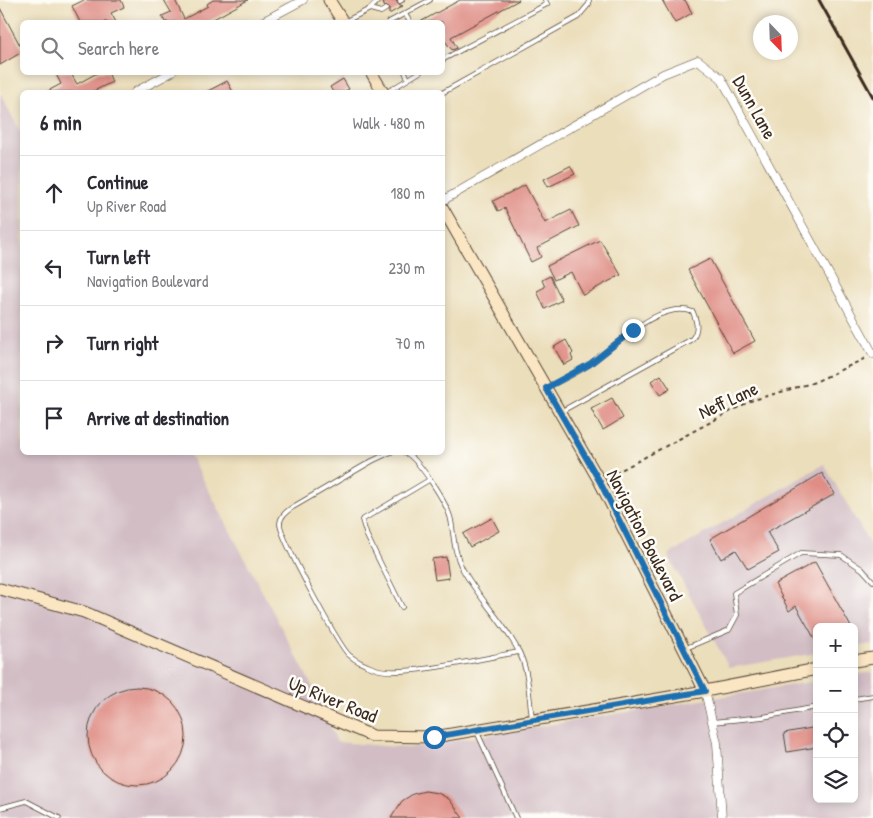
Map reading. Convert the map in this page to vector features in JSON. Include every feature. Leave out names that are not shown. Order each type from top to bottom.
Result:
[{"type":"street","points":[[266,20],[303,0]]},
{"type":"street","points":[[329,0],[342,20]]},
{"type":"street","name":"Dunn Lane","points":[[445,199],[664,74],[698,60],[722,78],[873,355]]},
{"type":"street","points":[[139,90],[166,75]]},
{"type":"street","points":[[373,75],[382,90]]},
{"type":"street","name":"Navigation Boulevard","points":[[445,211],[600,482],[705,691],[717,743],[722,818]]},
{"type":"street","name":"Up River Road","points":[[0,589],[84,612],[372,736],[434,737],[705,691],[813,670]]},
{"type":"street","points":[[858,660],[873,658]]},
{"type":"lane","points":[[393,20],[430,0]]},
{"type":"lane","points":[[445,58],[546,4],[544,0]]},
{"type":"lane","points":[[445,91],[578,17],[589,4],[589,0]]},
{"type":"lane","points":[[347,20],[370,9],[376,1]]},
{"type":"lane","points":[[370,9],[381,12],[386,9]]},
{"type":"lane","points":[[406,14],[409,20]]},
{"type":"lane","points":[[406,75],[408,79]]},
{"type":"lane","points":[[390,90],[415,75]]},
{"type":"lane","points":[[546,388],[590,364],[633,330],[661,314],[672,309],[686,309],[693,312],[697,332],[692,339],[560,412]]},
{"type":"lane","points":[[385,455],[293,506],[283,515],[280,523],[282,534],[292,556],[348,654],[377,670],[398,672],[519,652]]},
{"type":"lane","points":[[409,455],[415,459],[447,508],[451,519],[454,544],[463,569],[519,652],[524,669],[532,720]]},
{"type":"lane","points":[[402,607],[367,536],[362,520],[429,480]]},
{"type":"lane","points":[[684,650],[729,630],[737,615],[734,593],[801,553],[841,555],[862,569],[873,581]]},
{"type":"lane","points":[[858,698],[873,696]]},
{"type":"lane","points":[[712,722],[763,717],[813,708]]},
{"type":"lane","points":[[476,730],[516,818]]},
{"type":"lane","points":[[0,808],[26,801],[59,818]]},
{"type":"path","name":"Neff Lane","points":[[600,482],[750,401],[815,382],[873,355]]},
{"type":"shaded area","points":[[0,93],[20,131],[20,455],[190,455],[318,697],[337,742],[408,748],[813,682],[813,803],[858,803],[858,674],[873,672],[873,818],[0,818]]},
{"type":"shaded area","points":[[824,464],[873,550],[873,644],[858,646],[858,623],[813,623],[813,654],[729,668],[668,555]]},
{"type":"building","points":[[84,0],[121,0],[124,7],[111,13],[115,20],[79,20],[72,6]]},
{"type":"building","points":[[164,0],[175,0],[184,19],[208,6],[207,4],[213,0],[248,0],[212,20],[164,20],[162,16],[171,12]]},
{"type":"building","points":[[383,0],[396,0],[398,4],[403,6],[389,14],[389,8],[384,6]]},
{"type":"building","points":[[460,0],[519,0],[451,37],[457,48],[452,50],[445,41],[445,20],[424,20]]},
{"type":"building","points":[[662,0],[685,0],[692,13],[675,23]]},
{"type":"building","points":[[0,8],[20,45],[20,53],[0,65]]},
{"type":"building","points":[[56,75],[72,75],[77,84],[94,75],[109,75],[112,82],[96,90],[50,90],[61,84]]},
{"type":"building","points":[[343,79],[349,89],[332,90],[330,87]]},
{"type":"building","points":[[227,81],[232,90],[210,90]]},
{"type":"building","points":[[570,166],[575,174],[548,187],[544,179]]},
{"type":"building","points":[[525,185],[545,223],[571,210],[579,226],[537,248],[541,257],[531,262],[505,208],[498,211],[493,201]]},
{"type":"building","points":[[600,240],[621,275],[583,295],[571,272],[554,280],[547,266]]},
{"type":"building","points":[[710,259],[755,341],[733,353],[688,270]]},
{"type":"building","points":[[550,276],[562,300],[545,309],[537,291],[545,287],[542,280]]},
{"type":"building","points":[[566,340],[573,353],[571,355],[573,360],[564,365],[554,347]]},
{"type":"building","points":[[661,375],[670,389],[660,395],[651,381]]},
{"type":"building","points":[[612,398],[623,418],[603,430],[591,409]]},
{"type":"building","points":[[822,473],[835,494],[767,532],[779,552],[748,569],[736,550],[721,559],[710,539]]},
{"type":"building","points":[[492,518],[499,531],[470,547],[463,534]]},
{"type":"building","points":[[446,557],[449,578],[435,580],[432,559]]},
{"type":"building","points":[[815,562],[849,623],[813,623],[813,636],[796,606],[789,611],[775,584]]},
{"type":"building","points":[[137,687],[156,691],[172,701],[182,717],[186,736],[182,755],[172,771],[156,781],[137,785],[118,781],[102,771],[92,755],[88,736],[92,717],[102,701],[118,691]]},
{"type":"building","points":[[813,728],[813,748],[787,752],[784,733]]},
{"type":"building","points":[[425,791],[438,793],[449,799],[463,818],[391,818],[402,801],[413,794]]},
{"type":"railway","points":[[819,0],[873,97]]},
{"type":"route","points":[[434,737],[705,691],[600,482],[546,388],[590,364],[633,330]]}]
